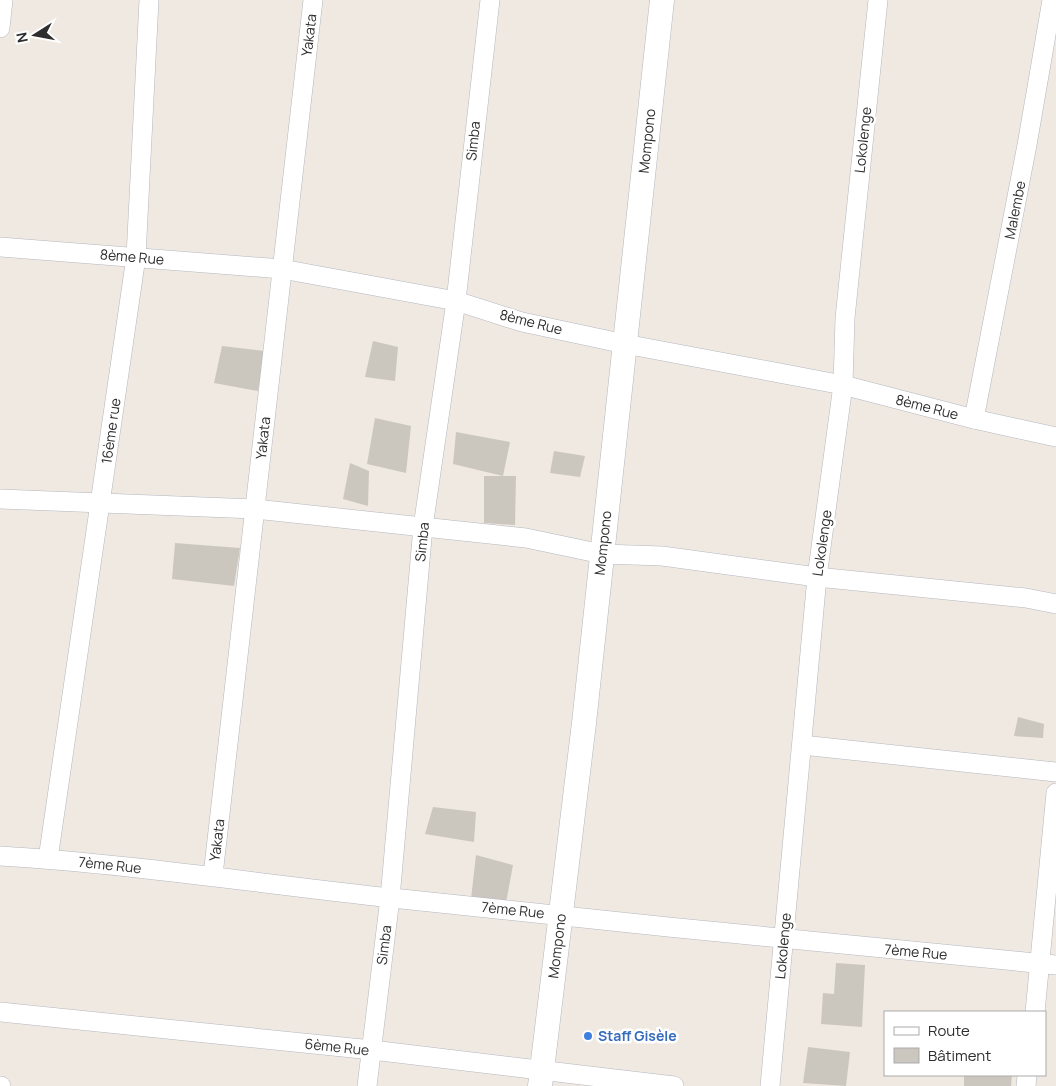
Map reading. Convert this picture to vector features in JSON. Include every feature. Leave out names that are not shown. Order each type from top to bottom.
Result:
[{"type":"street","points":[[0,28],[3,0]]},
{"type":"street","name":"16ème rue","points":[[48,859],[136,257],[149,0]]},
{"type":"street","name":"Yakata","points":[[213,875],[313,0]]},
{"type":"street","name":"Simba","points":[[367,1086],[390,898],[423,526],[456,301],[490,0]]},
{"type":"street","name":"Mompono","points":[[541,1078],[584,723],[662,0]]},
{"type":"street","name":"Lokolenge","points":[[770,1086],[817,578],[843,385],[845,318],[878,0]]},
{"type":"street","name":"Malembe","points":[[974,419],[1027,145],[1052,0]]},
{"type":"street","name":"8ème Rue","points":[[0,247],[282,269],[456,301],[522,322],[625,344],[843,385],[974,419],[1056,437]]},
{"type":"street","points":[[0,499],[256,509],[526,538],[602,554],[662,556],[817,578],[1026,598],[1056,604]]},
{"type":"street","points":[[802,746],[1056,772]]},
{"type":"street","points":[[1035,1011],[1048,964],[1056,794]]},
{"type":"street","name":"7ème Rue","points":[[0,856],[213,875],[390,898],[783,940],[1048,964]]},
{"type":"street","name":"6ème Rue","points":[[0,1012],[372,1050],[541,1078],[674,1086]]},
{"type":"building","points":[[373,341],[398,347],[395,381],[365,377]]},
{"type":"building","points":[[222,346],[265,351],[258,391],[214,383]]},
{"type":"building","points":[[375,418],[411,426],[406,473],[367,464]]},
{"type":"building","points":[[456,432],[510,442],[503,476],[453,464]]},
{"type":"building","points":[[554,451],[585,456],[580,477],[550,473]]},
{"type":"building","points":[[350,463],[369,471],[368,506],[343,499]]},
{"type":"building","points":[[484,476],[516,476],[515,525],[484,523]]},
{"type":"building","points":[[175,543],[240,548],[234,586],[172,579]]},
{"type":"building","points":[[1018,717],[1044,724],[1043,738],[1014,736]]},
{"type":"building","points":[[433,807],[476,812],[474,842],[425,834]]},
{"type":"building","points":[[476,855],[513,865],[506,903],[471,899]]},
{"type":"building","points":[[836,963],[865,965],[862,1027],[821,1024],[823,993],[834,994]]},
{"type":"building","points":[[808,1047],[850,1052],[846,1086],[803,1083]]},
{"type":"building","points":[[964,1076],[1012,1076],[1011,1086],[964,1086]]},
{"type":"place","name":"Staff Gisèle","points":[[588,1036]]}]
